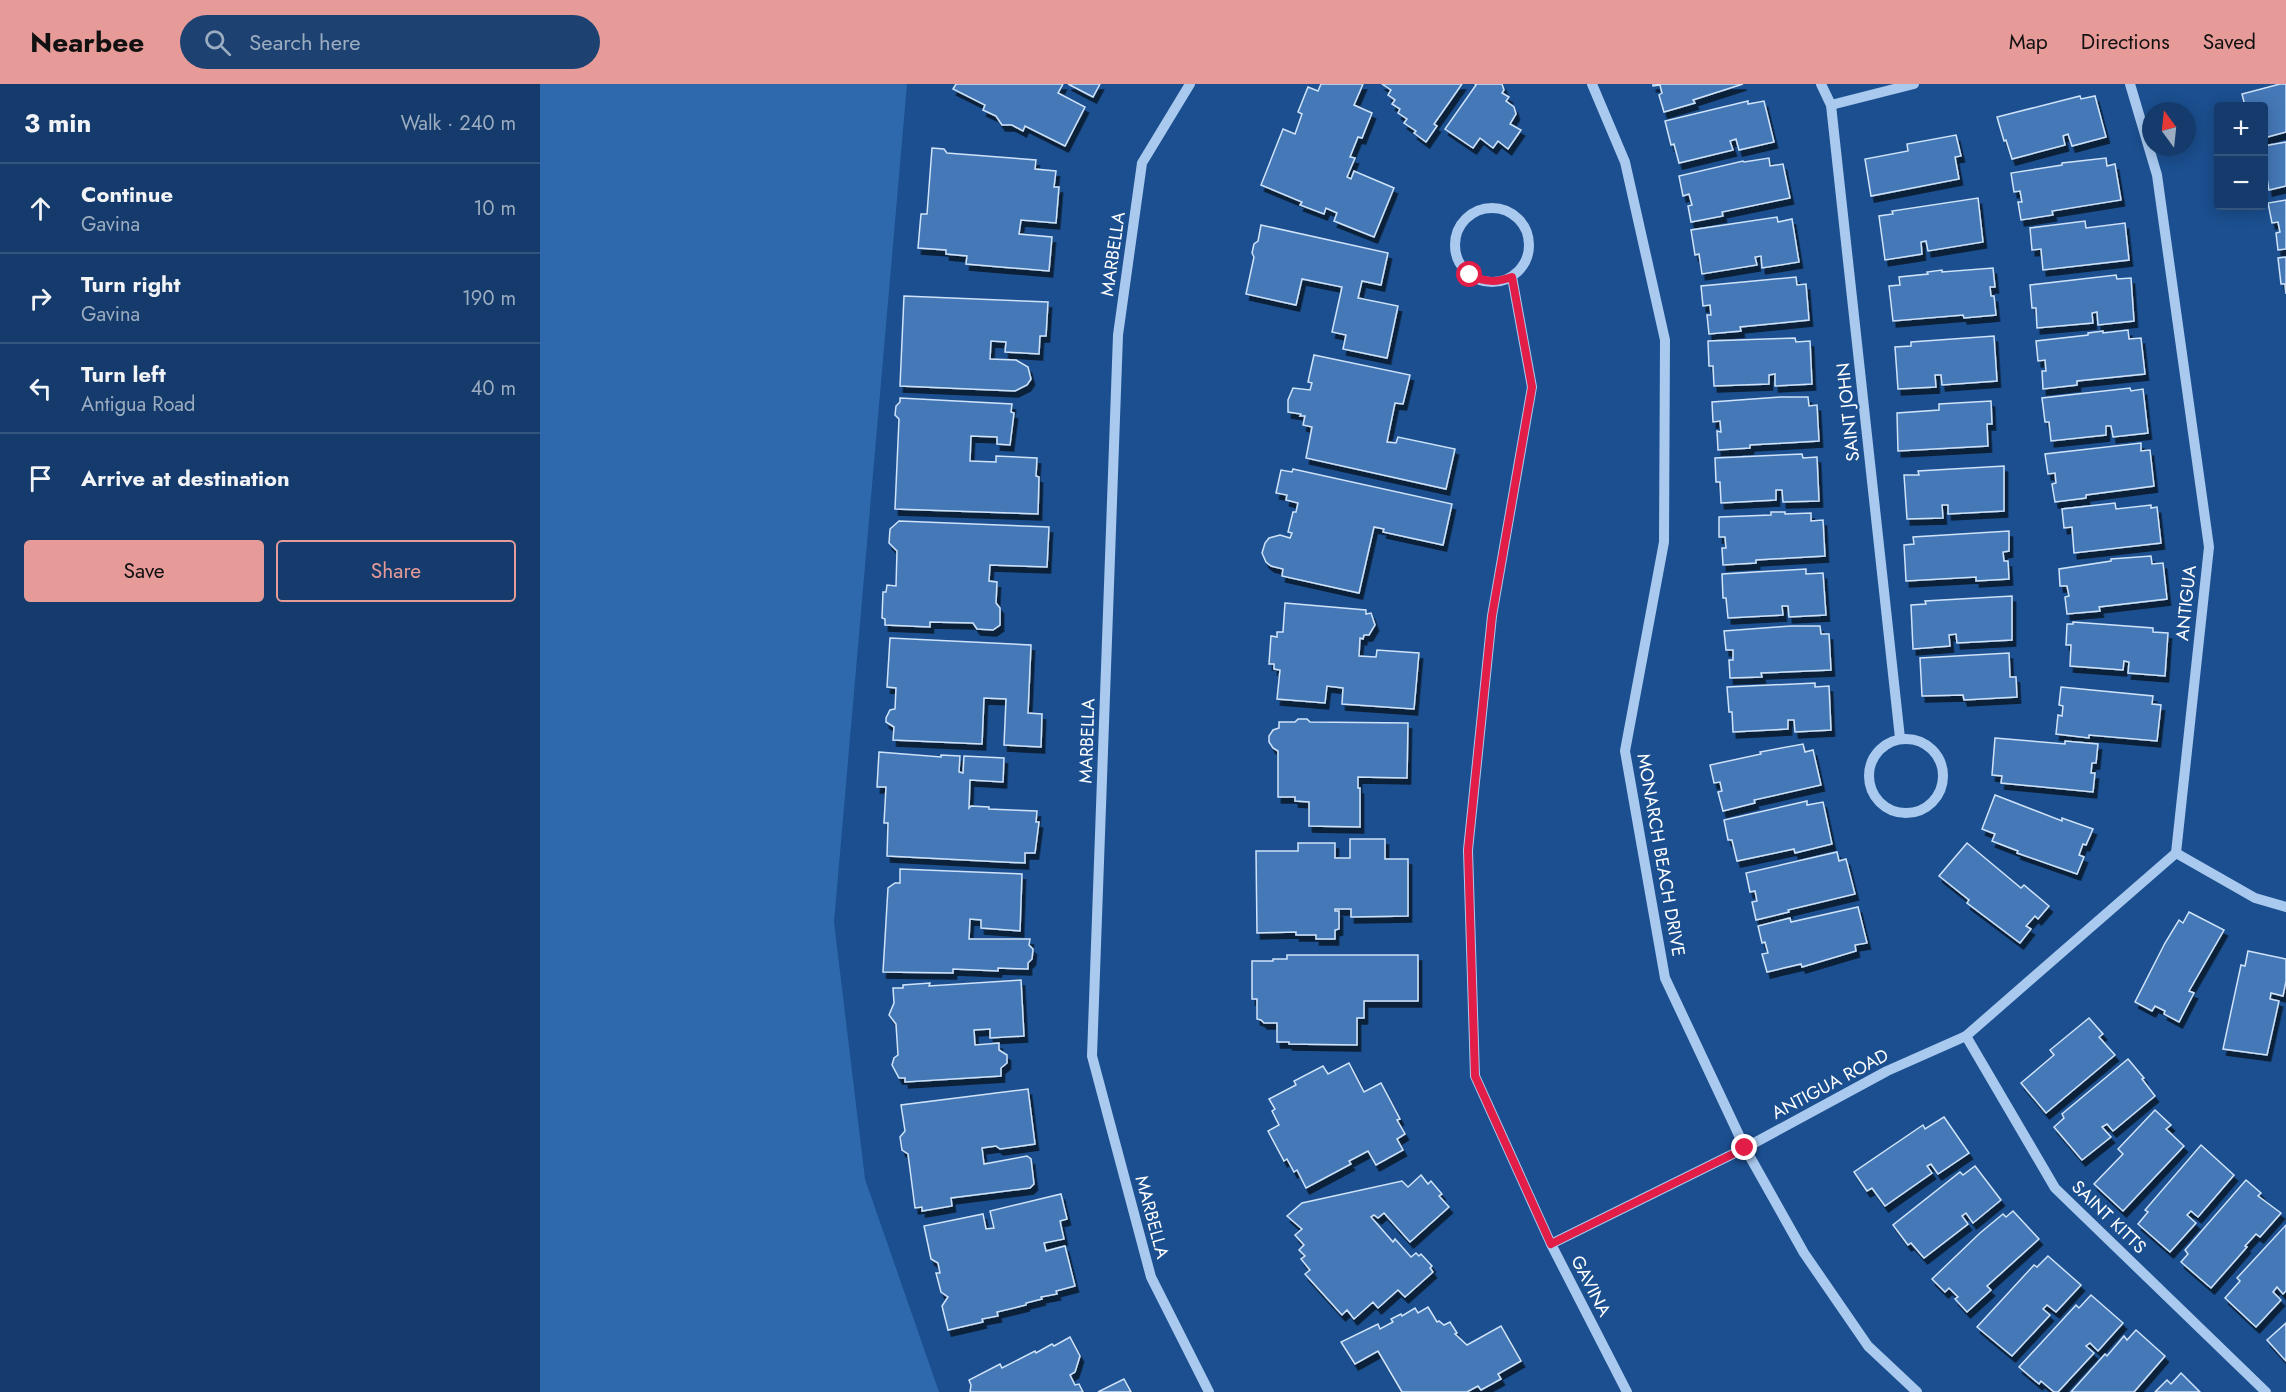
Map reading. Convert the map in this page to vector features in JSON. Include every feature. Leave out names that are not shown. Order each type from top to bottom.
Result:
[{"type":"street","name":"MARBELLA","points":[[1190,84],[1142,163],[1118,336],[1092,1056],[1151,1276],[1209,1392]]},
{"type":"street","name":"MONARCH BEACH DRIVE","points":[[1593,84],[1625,162],[1665,340],[1664,542],[1625,751],[1665,978],[1745,1148],[1804,1253],[1868,1346],[1917,1392]]},
{"type":"street","name":"SAINT JOHN","points":[[1821,84],[1831,105],[1900,738]]},
{"type":"street","points":[[1831,105],[1914,84]]},
{"type":"street","name":"ANTIGUA","points":[[2130,84],[2157,175],[2209,547],[2176,853]]},
{"type":"street","points":[[1486,207],[1501,208],[1515,214],[1524,225],[1530,239],[1529,254],[1523,267],[1512,277],[1498,282],[1483,281],[1470,275],[1460,264],[1455,250],[1455,235],[1462,222],[1473,212],[1486,207]]},
{"type":"street","name":"GAVINA","points":[[1512,277],[1532,387],[1492,616],[1468,850],[1475,1076],[1551,1244],[1627,1392]]},
{"type":"street","points":[[1900,738],[1915,739],[1928,745],[1938,756],[1943,770],[1942,784],[1936,798],[1925,808],[1911,813],[1896,812],[1883,806],[1873,795],[1868,781],[1869,767],[1875,753],[1886,743],[1900,738]]},
{"type":"street","points":[[1966,1036],[2176,853],[2254,898],[2286,908]]},
{"type":"street","name":"ANTIGUA ROAD","points":[[1551,1244],[1745,1148],[1887,1071],[1966,1036]]},
{"type":"street","name":"SAINT KITTS","points":[[1966,1036],[2055,1188],[2266,1392]]},
{"type":"shaded area","points":[[540,84],[907,84],[834,922],[865,1179],[939,1392],[540,1392]]},
{"type":"building","points":[[956,84],[1063,84],[1058,93],[1085,107],[1065,146],[1025,126],[1023,131],[1012,125],[1002,125],[996,116],[983,110],[985,105],[953,89]]},
{"type":"building","points":[[1068,84],[1100,84],[1093,97]]},
{"type":"building","points":[[1321,84],[1363,84],[1354,105],[1372,113],[1362,138],[1358,137],[1350,157],[1355,158],[1347,177],[1351,179],[1354,171],[1394,188],[1374,237],[1334,221],[1337,213],[1326,208],[1324,214],[1300,205],[1302,202],[1261,185],[1283,129],[1295,134],[1302,114],[1298,112],[1308,87],[1318,91]]},
{"type":"building","points":[[1382,84],[1462,84],[1434,124],[1437,126],[1426,142],[1404,123],[1407,119],[1398,113],[1400,109],[1392,104],[1395,100],[1388,95],[1391,90]]},
{"type":"building","points":[[1475,84],[1502,84],[1504,90],[1502,93],[1509,97],[1506,101],[1514,107],[1516,114],[1510,124],[1521,130],[1508,149],[1498,141],[1493,148],[1480,138],[1473,148],[1445,129]]},
{"type":"building","points":[[1653,84],[1743,84],[1693,100],[1695,103],[1664,112],[1659,95],[1662,93],[1660,85],[1653,86]]},
{"type":"building","points":[[2286,84],[2286,132],[2268,137],[2268,102],[2244,102],[2242,94]]},
{"type":"building","points":[[2080,96],[2081,99],[2095,96],[2106,137],[2072,146],[2068,134],[2063,136],[2065,145],[2012,159],[1997,117]]},
{"type":"building","points":[[1748,101],[1748,104],[1764,101],[1774,142],[1739,150],[1736,139],[1730,141],[1733,150],[1679,163],[1674,144],[1671,145],[1665,121]]},
{"type":"building","points":[[1956,135],[1961,156],[1955,157],[1959,179],[1871,196],[1865,159],[1908,151],[1907,144]]},
{"type":"building","points":[[2286,142],[2286,186],[2269,190],[2268,184],[2268,145]]},
{"type":"building","points":[[932,148],[944,149],[947,153],[1036,160],[1035,169],[1056,171],[1054,187],[1059,187],[1056,223],[1021,220],[1019,234],[1052,237],[1049,271],[966,264],[967,256],[946,254],[946,250],[918,248],[921,214],[927,214]]},
{"type":"building","points":[[1769,158],[1770,166],[1783,164],[1790,198],[1722,212],[1723,216],[1691,222],[1688,206],[1692,205],[1689,194],[1683,196],[1679,176],[1743,161]]},
{"type":"building","points":[[2106,158],[2107,166],[2115,164],[2121,200],[2052,211],[2053,215],[2021,220],[2018,202],[2022,202],[2020,191],[2014,192],[2011,173],[2062,165],[2062,163]]},
{"type":"building","points":[[1978,198],[1983,242],[1928,251],[1926,241],[1921,242],[1922,254],[1885,260],[1879,216],[1893,214],[1892,211]]},
{"type":"building","points":[[2286,200],[2286,249],[2278,250],[2276,233],[2280,232],[2278,222],[2272,223],[2268,203]]},
{"type":"building","points":[[1777,217],[1778,222],[1792,219],[1799,262],[1762,268],[1761,256],[1755,257],[1757,265],[1702,274],[1699,254],[1695,255],[1691,230]]},
{"type":"building","points":[[2085,221],[2086,228],[2125,223],[2129,260],[2043,270],[2041,249],[2032,250],[2030,228]]},
{"type":"building","points":[[1261,225],[1388,253],[1381,285],[1362,281],[1358,298],[1398,306],[1387,358],[1343,349],[1346,335],[1332,332],[1342,287],[1302,279],[1296,305],[1246,294],[1254,257],[1252,253],[1254,244],[1258,241]]},
{"type":"building","points":[[2286,257],[2286,294],[2285,284],[2281,284],[2278,258]]},
{"type":"building","points":[[1993,268],[1995,287],[1990,287],[1991,296],[1994,296],[1996,315],[1964,318],[1963,315],[1893,321],[1889,286],[1900,285],[1899,277],[1942,270],[1942,272]]},
{"type":"building","points":[[2116,275],[2117,279],[2131,278],[2134,321],[2098,325],[2097,312],[2092,313],[2093,323],[2037,328],[2036,308],[2032,308],[2030,285]]},
{"type":"building","points":[[1796,277],[1797,285],[1806,284],[1809,320],[1740,327],[1741,331],[1709,334],[1707,315],[1711,315],[1710,305],[1703,306],[1701,286]]},
{"type":"building","points":[[904,296],[1048,302],[1046,336],[1040,336],[1039,354],[1005,352],[1006,342],[991,341],[990,359],[1016,360],[1028,367],[1031,379],[1027,385],[1015,391],[900,386]]},
{"type":"building","points":[[2128,330],[2129,339],[2141,338],[2145,374],[2077,381],[2077,385],[2043,389],[2042,371],[2046,371],[2045,360],[2038,361],[2036,341],[2103,331],[2103,333]]},
{"type":"building","points":[[1994,336],[1997,381],[1942,385],[1941,375],[1935,375],[1936,387],[1898,389],[1895,347],[1911,346],[1911,342]]},
{"type":"building","points":[[1795,338],[1796,342],[1810,341],[1812,384],[1775,386],[1775,374],[1769,375],[1769,384],[1714,386],[1713,366],[1709,366],[1708,341]]},
{"type":"building","points":[[1314,355],[1410,375],[1403,404],[1395,403],[1387,442],[1396,443],[1398,437],[1455,449],[1446,489],[1306,458],[1312,427],[1303,425],[1305,416],[1288,412],[1288,400],[1293,388],[1310,390],[1312,383],[1308,382]]},
{"type":"building","points":[[2130,388],[2131,391],[2143,389],[2148,433],[2113,437],[2111,426],[2106,426],[2106,435],[2051,441],[2049,422],[2045,422],[2042,398]]},
{"type":"building","points":[[1808,397],[1809,406],[1817,405],[1819,441],[1750,445],[1750,448],[1718,450],[1717,431],[1721,432],[1720,421],[1713,422],[1712,402]]},
{"type":"building","points":[[900,398],[1012,404],[1011,412],[1014,413],[1010,445],[997,444],[997,437],[971,436],[970,461],[996,462],[996,456],[1037,458],[1038,514],[895,509],[899,419],[895,415]]},
{"type":"building","points":[[1991,401],[1992,424],[1987,424],[1988,446],[1898,451],[1897,413],[1939,410],[1939,404]]},
{"type":"building","points":[[2141,443],[2141,451],[2150,450],[2154,486],[2086,495],[2086,498],[2055,502],[2052,484],[2056,483],[2055,473],[2048,474],[2045,454]]},
{"type":"building","points":[[1802,454],[1803,458],[1817,457],[1819,501],[1783,502],[1782,490],[1776,490],[1776,500],[1721,503],[1720,482],[1716,482],[1715,458]]},
{"type":"building","points":[[2004,466],[2004,511],[1948,514],[1948,505],[1942,505],[1943,518],[1907,519],[1904,475],[1919,475],[1918,471]]},
{"type":"building","points":[[1293,469],[1452,504],[1443,545],[1383,532],[1384,529],[1374,527],[1359,593],[1282,576],[1283,569],[1271,566],[1266,562],[1262,553],[1269,538],[1280,535],[1290,538],[1292,533],[1288,532],[1298,503],[1286,500],[1287,495],[1276,493],[1281,470],[1292,472]]},
{"type":"building","points":[[2115,503],[2116,509],[2151,505],[2151,508],[2157,507],[2161,543],[2074,553],[2072,527],[2064,528],[2062,509]]},
{"type":"building","points":[[1771,512],[1811,513],[1811,521],[1823,520],[1825,556],[1756,560],[1756,563],[1723,565],[1722,548],[1726,548],[1725,537],[1719,537],[1719,517],[1771,515]]},
{"type":"building","points":[[899,521],[1049,527],[1047,567],[990,565],[989,581],[997,582],[996,603],[1000,608],[1000,625],[993,630],[977,629],[973,623],[930,622],[930,627],[885,625],[885,619],[882,618],[883,592],[886,592],[887,585],[896,586],[897,551],[889,543],[890,529]]},
{"type":"building","points":[[2009,531],[2009,551],[2003,552],[2004,561],[2008,561],[2009,579],[1976,581],[1976,577],[1906,581],[1904,545],[1914,544],[1913,537]]},
{"type":"building","points":[[2151,556],[2152,564],[2163,563],[2167,599],[2099,607],[2100,611],[2067,614],[2065,597],[2069,596],[2067,586],[2060,586],[2059,569],[2111,561],[2111,559]]},
{"type":"building","points":[[1806,569],[1806,574],[1823,573],[1826,615],[1789,617],[1788,606],[1782,606],[1783,615],[1728,618],[1726,598],[1723,598],[1722,574]]},
{"type":"building","points":[[2012,596],[2012,640],[1957,643],[1956,634],[1949,635],[1950,646],[1913,649],[1911,605],[1926,604],[1925,601]]},
{"type":"building","points":[[1285,603],[1366,610],[1366,614],[1371,613],[1375,625],[1369,635],[1364,635],[1363,639],[1360,638],[1359,656],[1376,657],[1377,650],[1419,653],[1414,709],[1342,704],[1343,688],[1327,686],[1325,703],[1277,699],[1280,670],[1274,669],[1274,664],[1269,664],[1271,636],[1277,637],[1277,632],[1283,632]]},
{"type":"building","points":[[2073,622],[2153,628],[2153,632],[2168,633],[2165,676],[2128,673],[2129,662],[2124,661],[2123,670],[2070,666],[2071,645],[2066,645],[2067,624],[2073,624]]},
{"type":"building","points":[[1820,626],[1821,634],[1829,634],[1831,670],[1761,673],[1762,677],[1730,678],[1729,660],[1733,660],[1733,650],[1726,650],[1724,631]]},
{"type":"building","points":[[890,638],[1031,645],[1028,713],[1042,714],[1041,747],[1004,745],[1006,699],[984,698],[982,744],[893,740],[894,727],[886,722],[890,710],[895,709],[896,688],[887,687]]},
{"type":"building","points":[[2009,653],[2010,677],[2016,677],[2017,697],[1964,700],[1963,695],[1922,696],[1920,658]]},
{"type":"building","points":[[1815,683],[1815,687],[1829,686],[1831,730],[1795,732],[1794,720],[1788,720],[1788,729],[1733,732],[1727,687]]},
{"type":"building","points":[[2061,687],[2153,696],[2152,704],[2161,705],[2157,741],[2056,734],[2058,715],[2062,716],[2063,706],[2059,705]]},
{"type":"building","points":[[1298,719],[1307,719],[1310,722],[1408,723],[1407,778],[1358,777],[1360,827],[1309,826],[1309,802],[1295,801],[1295,797],[1278,797],[1278,751],[1269,742],[1269,736],[1273,730],[1279,728],[1279,722],[1295,722]]},
{"type":"building","points":[[1995,738],[2065,744],[2065,741],[2098,744],[2096,763],[2092,763],[2091,773],[2095,773],[2093,792],[2001,783],[2002,776],[1992,775]]},
{"type":"building","points":[[1803,744],[1805,752],[1813,750],[1821,785],[1754,800],[1755,803],[1723,811],[1718,792],[1722,791],[1720,782],[1714,783],[1710,765]]},
{"type":"building","points":[[879,752],[941,757],[941,755],[960,756],[959,772],[963,773],[964,756],[1004,758],[1003,782],[970,780],[969,808],[971,806],[1037,811],[1036,822],[1039,822],[1035,853],[1025,853],[1025,863],[887,856],[888,823],[884,823],[886,787],[877,787]]},
{"type":"building","points":[[1995,795],[2062,821],[2062,818],[2093,829],[2079,855],[2084,857],[2077,874],[2017,853],[2018,851],[1992,841],[1995,834],[1982,829]]},
{"type":"building","points":[[1807,801],[1807,805],[1823,802],[1832,844],[1795,853],[1794,849],[1737,861],[1732,840],[1728,840],[1724,820]]},
{"type":"building","points":[[1350,839],[1385,839],[1385,859],[1408,859],[1408,916],[1351,917],[1351,909],[1335,909],[1339,911],[1339,929],[1335,930],[1335,939],[1316,939],[1316,935],[1296,935],[1296,932],[1257,933],[1256,851],[1298,851],[1298,843],[1335,843],[1335,858],[1350,858]]},
{"type":"building","points":[[1967,843],[2021,888],[2024,885],[2049,906],[2038,919],[2035,916],[2026,926],[2031,929],[2020,943],[1967,903],[1969,900],[1939,876]]},
{"type":"building","points":[[1837,852],[1839,861],[1846,859],[1855,894],[1756,920],[1752,902],[1757,901],[1755,891],[1750,892],[1746,873]]},
{"type":"building","points":[[900,869],[1022,874],[1020,931],[981,928],[981,920],[970,919],[969,939],[1030,939],[1029,945],[1033,949],[1028,969],[998,968],[998,971],[953,969],[953,973],[883,972],[888,888],[895,883],[900,883]]},
{"type":"building","points":[[1858,907],[1867,943],[1855,945],[1856,951],[1802,967],[1801,964],[1767,972],[1762,954],[1768,953],[1765,942],[1762,943],[1758,926],[1790,918],[1791,922]]},
{"type":"building","points":[[2189,912],[2224,930],[2189,991],[2194,993],[2179,1022],[2155,1006],[2152,1011],[2135,1002],[2165,943],[2179,920],[2183,923]]},
{"type":"building","points":[[2248,951],[2286,959],[2283,996],[2271,993],[2270,999],[2279,1001],[2267,1055],[2223,1049],[2241,965],[2245,966]]},
{"type":"building","points":[[1287,955],[1418,955],[1418,1001],[1364,1001],[1364,1018],[1357,1018],[1357,1045],[1277,1042],[1277,1023],[1264,1023],[1257,1019],[1257,999],[1252,999],[1252,961],[1287,959]]},
{"type":"building","points":[[1021,980],[1024,1036],[990,1038],[990,1029],[974,1030],[975,1045],[999,1043],[999,1050],[1007,1055],[1007,1063],[1001,1068],[1001,1076],[905,1082],[905,1078],[899,1078],[892,1065],[894,1058],[898,1055],[896,1024],[889,1015],[894,1003],[893,988],[930,983],[929,986]]},
{"type":"building","points":[[2089,1018],[2103,1034],[2099,1037],[2115,1055],[2046,1113],[2021,1083],[2054,1055],[2050,1050]]},
{"type":"building","points":[[2128,1059],[2155,1096],[2113,1131],[2107,1124],[2102,1127],[2111,1137],[2082,1160],[2054,1127],[2064,1118],[2062,1114]]},
{"type":"building","points":[[1349,1063],[1364,1092],[1381,1083],[1400,1119],[1397,1120],[1405,1134],[1397,1139],[1403,1150],[1376,1165],[1368,1151],[1349,1161],[1351,1164],[1306,1188],[1297,1170],[1294,1172],[1287,1159],[1284,1161],[1268,1131],[1279,1125],[1272,1111],[1275,1109],[1269,1099],[1296,1085],[1294,1081],[1323,1066],[1328,1074]]},
{"type":"building","points":[[1028,1089],[1035,1144],[1000,1149],[996,1146],[982,1148],[984,1164],[1027,1156],[1031,1159],[1034,1184],[1030,1188],[951,1198],[952,1206],[922,1211],[922,1207],[915,1208],[908,1154],[902,1150],[900,1137],[905,1131],[901,1105]]},
{"type":"building","points":[[2155,1110],[2171,1125],[2166,1129],[2184,1146],[2123,1211],[2094,1184],[2123,1154],[2118,1149]]},
{"type":"building","points":[[1944,1117],[1969,1153],[1938,1174],[1931,1164],[1927,1166],[1932,1173],[1885,1206],[1872,1188],[1867,1191],[1854,1172],[1923,1125],[1925,1129]]},
{"type":"building","points":[[2201,1145],[2234,1175],[2198,1217],[2191,1211],[2187,1215],[2196,1223],[2170,1252],[2138,1224],[2148,1212],[2145,1210]]},
{"type":"building","points":[[1975,1166],[2001,1200],[1973,1223],[1966,1213],[1962,1216],[1968,1224],[1924,1258],[1911,1243],[1908,1245],[1893,1225],[1960,1172],[1963,1175]]},
{"type":"building","points":[[1421,1175],[1428,1184],[1431,1181],[1442,1194],[1439,1196],[1449,1207],[1410,1242],[1384,1213],[1378,1218],[1374,1215],[1371,1217],[1393,1242],[1395,1239],[1411,1257],[1416,1253],[1419,1256],[1421,1254],[1432,1266],[1430,1268],[1433,1272],[1405,1297],[1398,1290],[1378,1308],[1373,1302],[1354,1319],[1347,1310],[1342,1315],[1305,1274],[1310,1270],[1301,1259],[1305,1256],[1299,1250],[1304,1245],[1295,1235],[1302,1229],[1287,1216],[1302,1203],[1402,1181],[1408,1187]]},
{"type":"building","points":[[2246,1180],[2261,1193],[2258,1196],[2281,1213],[2260,1237],[2256,1234],[2211,1288],[2181,1262],[2188,1254],[2185,1250]]},
{"type":"building","points":[[1061,1194],[1067,1219],[1060,1221],[1064,1239],[1044,1243],[1046,1251],[1065,1246],[1075,1286],[1056,1291],[1057,1294],[1041,1297],[1042,1299],[1026,1303],[1026,1305],[997,1312],[998,1316],[982,1319],[983,1322],[948,1330],[942,1306],[948,1297],[941,1292],[936,1273],[940,1273],[938,1263],[931,1259],[924,1226],[983,1214],[986,1229],[994,1228],[990,1211]]},
{"type":"building","points":[[2013,1211],[2039,1239],[1987,1286],[1991,1290],[1967,1312],[1949,1288],[1945,1292],[1932,1279],[1980,1233],[2003,1214],[2006,1217]]},
{"type":"building","points":[[2286,1225],[2286,1291],[2283,1294],[2277,1287],[2273,1292],[2281,1300],[2256,1327],[2225,1298],[2240,1281],[2237,1278]]},
{"type":"building","points":[[2048,1256],[2081,1285],[2056,1312],[2047,1305],[2043,1309],[2050,1315],[2012,1356],[1977,1327],[2034,1265],[2037,1267]]},
{"type":"building","points":[[2091,1295],[2123,1323],[2098,1351],[2090,1343],[2086,1346],[2094,1353],[2058,1392],[2054,1392],[2041,1381],[2039,1384],[2019,1367],[2076,1305],[2079,1308]]},
{"type":"building","points":[[1428,1307],[1437,1322],[1444,1325],[1450,1322],[1457,1333],[1455,1334],[1467,1345],[1501,1326],[1521,1361],[1498,1374],[1501,1379],[1481,1390],[1478,1386],[1467,1392],[1402,1392],[1378,1351],[1355,1364],[1341,1342],[1378,1324],[1380,1329],[1393,1322],[1391,1319],[1401,1314],[1402,1316],[1415,1308],[1418,1313]]},
{"type":"building","points":[[2286,1323],[2286,1361],[2267,1340]]},
{"type":"building","points":[[2136,1330],[2165,1356],[2134,1392],[2071,1392],[2105,1354],[2107,1356],[2124,1336],[2127,1340]]},
{"type":"building","points":[[1070,1337],[1080,1356],[1075,1372],[1070,1375],[1075,1385],[1079,1384],[1083,1392],[970,1392],[969,1380],[1000,1364],[1002,1368]]},
{"type":"building","points":[[2181,1373],[2200,1392],[2155,1392],[2167,1380],[2171,1384]]},
{"type":"building","points":[[1124,1379],[1131,1392],[1098,1392]]},
{"type":"route","points":[[1470,275],[1483,281],[1498,282],[1512,277],[1532,387],[1492,616],[1468,850],[1475,1076],[1551,1244],[1745,1148]]}]
